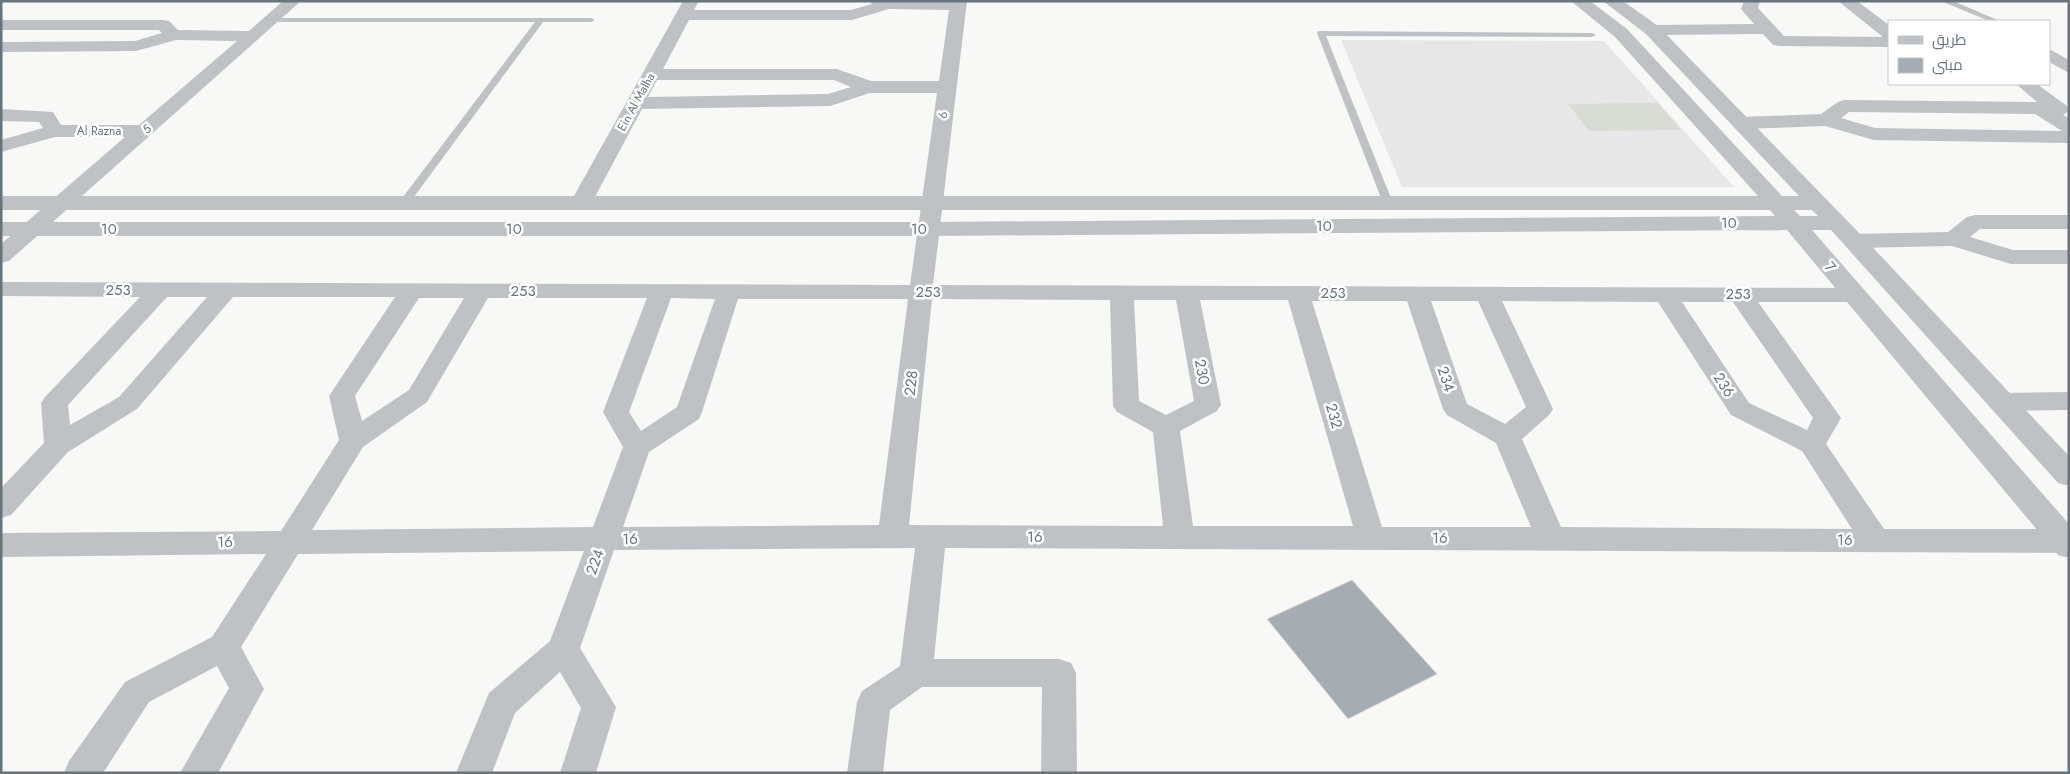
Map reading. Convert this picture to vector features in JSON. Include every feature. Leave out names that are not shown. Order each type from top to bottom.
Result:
[{"type":"street","name":"5","points":[[1,256],[293,1]]},
{"type":"street","name":"7","points":[[1579,1],[1621,33],[1776,203],[2067,543]]},
{"type":"street","points":[[1611,1],[1652,30],[1742,123],[1854,241],[2069,475]]},
{"type":"street","points":[[1752,1],[1750,9],[1779,41],[1888,42]]},
{"type":"street","points":[[1846,1],[1888,33]]},
{"type":"street","points":[[688,8],[852,15],[883,3],[959,3]]},
{"type":"street","name":"6","points":[[928,229],[959,3]]},
{"type":"street","name":"Ein Al Malha","points":[[581,203],[688,8]]},
{"type":"street","points":[[1,25],[163,25],[175,35]]},
{"type":"street","points":[[1652,30],[1767,29]]},
{"type":"street","points":[[1,47],[136,46],[175,35],[254,36]]},
{"type":"street","points":[[2050,42],[2069,50]]},
{"type":"street","points":[[2050,55],[2069,68]]},
{"type":"street","points":[[652,75],[837,74],[868,87]]},
{"type":"street","points":[[2026,85],[2069,116]]},
{"type":"street","points":[[636,103],[830,100],[868,87],[947,87]]},
{"type":"street","points":[[1826,120],[1845,106],[2039,108],[2069,127]]},
{"type":"street","points":[[1,115],[46,116],[54,131]]},
{"type":"street","points":[[1742,123],[1826,120],[1874,134],[2069,137]]},
{"type":"street","name":"Al Razna","points":[[1,146],[54,131],[145,131]]},
{"type":"street","name":"10","points":[[1,203],[1818,203]]},
{"type":"street","points":[[1954,239],[1975,222],[2069,222]]},
{"type":"street","name":"10","points":[[1,229],[928,229],[1836,223]]},
{"type":"street","name":"228","points":[[893,536],[928,229]]},
{"type":"street","points":[[1854,241],[1954,239],[2011,257],[2069,257]]},
{"type":"street","name":"253","points":[[1,289],[1854,295]]},
{"type":"street","points":[[58,445],[54,403],[160,290]]},
{"type":"street","points":[[1,507],[58,445],[128,403],[226,290]]},
{"type":"street","points":[[353,440],[342,396],[412,290]]},
{"type":"street","points":[[82,773],[137,692],[224,647],[353,440],[418,396],[480,291]]},
{"type":"street","points":[[662,291],[616,412],[637,447],[690,412],[729,291]]},
{"type":"street","points":[[1122,293],[1126,406],[1166,427],[1179,537]]},
{"type":"street","name":"230","points":[[1166,427],[1208,405],[1187,293]]},
{"type":"street","name":"232","points":[[1298,293],[1370,538]]},
{"type":"street","name":"234","points":[[1416,293],[1456,409],[1507,437]]},
{"type":"street","points":[[1487,294],[1540,409],[1507,437],[1551,539]]},
{"type":"street","name":"236","points":[[1665,294],[1740,409],[1812,444]]},
{"type":"street","points":[[1740,294],[1827,418],[1812,444],[1875,540]]},
{"type":"street","points":[[2001,402],[2069,401]]},
{"type":"street","name":"224","points":[[474,773],[501,704],[563,649],[637,447]]},
{"type":"street","name":"16","points":[[1,545],[893,536],[1875,540],[2067,543]]},
{"type":"street","points":[[916,673],[931,536]]},
{"type":"street","points":[[198,773],[247,690],[224,647]]},
{"type":"street","points":[[563,649],[599,707],[578,773]]},
{"type":"street","points":[[865,773],[874,702],[916,673],[1060,673],[1059,773]]},
{"type":"lane","points":[[1945,1],[1993,20]]},
{"type":"lane","points":[[271,20],[591,20]]},
{"type":"lane","points":[[404,203],[541,20]]},
{"type":"lane","points":[[1388,203],[1321,33],[1592,35]]},
{"type":"shaded area","points":[[1341,40],[1604,41],[1734,187],[1402,187]]},
{"type":"shaded area","points":[[1658,103],[1681,130],[1589,131],[1568,104]]},
{"type":"building","points":[[1352,580],[1437,674],[1348,719],[1267,619]]}]
